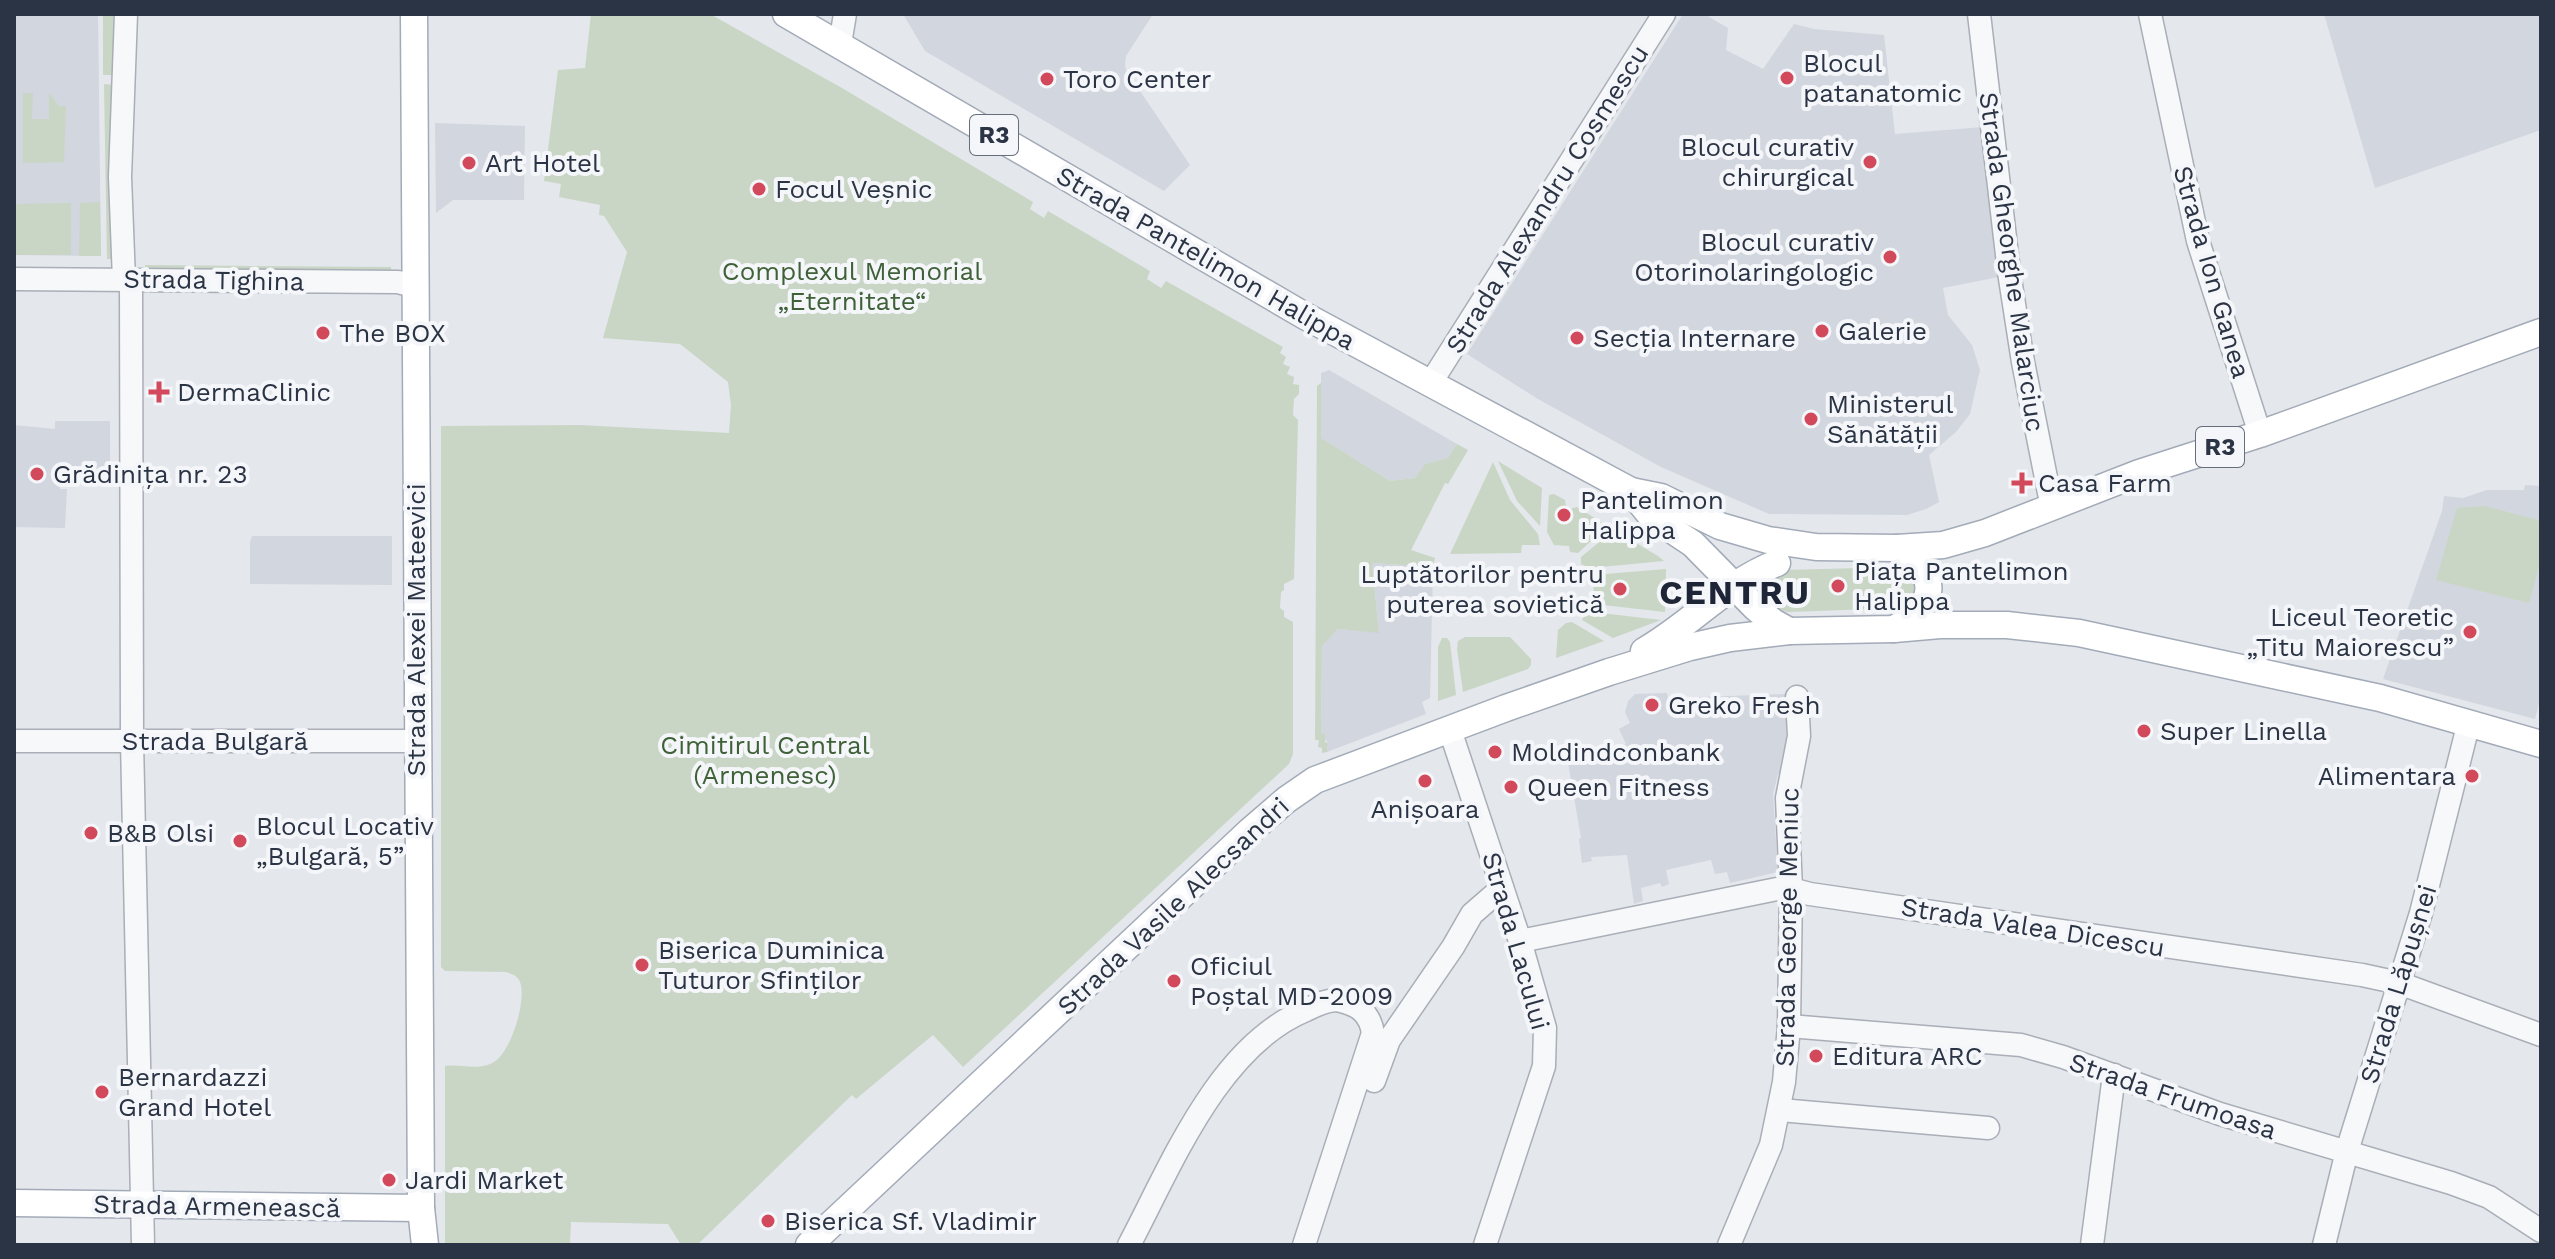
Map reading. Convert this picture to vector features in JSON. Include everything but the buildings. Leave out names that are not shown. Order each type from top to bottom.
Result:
[{"type":"main road","name":"Strada Alexei Mateevici","points":[[414,14],[421,1208],[425,1245]]},
{"type":"main road","name":"Strada Pantelimon Halippa","points":[[786,14],[1161,233],[1430,384],[1631,491],[1661,497],[1734,531],[1816,547]]},
{"type":"main road","name":"R3","points":[[1777,563],[1816,547],[1926,547],[1961,541],[2139,473],[2260,434],[2541,332]]},
{"type":"main road","name":"Strada Pantelimon Halippa","points":[[1631,491],[1651,516],[1693,544],[1734,586],[1778,624]]},
{"type":"main road","points":[[1894,629],[1917,614],[1930,586],[1928,575],[1897,548]]},
{"type":"main road","points":[[1609,672],[1667,637],[1756,571],[1777,563]]},
{"type":"main road","points":[[1777,563],[1763,575],[1757,589],[1760,603],[1778,624],[1894,629],[1977,624],[2059,630],[2297,679],[2469,722],[2541,744]]},
{"type":"main road","name":"Strada Vasile Alecsandri","points":[[809,1245],[1274,809],[1315,780],[1609,672],[1778,624]]},
{"type":"main road","name":"Strada Armenească","points":[[14,1203],[421,1208]]},
{"type":"street","points":[[126,14],[120,177],[127,280],[132,741],[143,1245]]},
{"type":"street","points":[[840,44],[845,14]]},
{"type":"street","name":"Strada Alexandru Cosmescu","points":[[1430,384],[1664,14]]},
{"type":"street","name":"Strada Gheorghe Malarciuc","points":[[1979,14],[2011,287],[2052,508]]},
{"type":"street","name":"Strada Ion Ganea","points":[[2150,14],[2198,241],[2260,434]]},
{"type":"street","name":"Strada Tighina","points":[[14,279],[398,282],[414,286]]},
{"type":"street","name":"Strada George Meniuc","points":[[1729,1245],[1771,1145],[1780,1110],[1789,1026],[1791,889],[1787,798],[1799,736],[1797,697]]},
{"type":"street","name":"Strada Lăpușnei","points":[[2324,1245],[2347,1151],[2421,913],[2469,722]]},
{"type":"street","name":"Strada Lacului","points":[[1450,730],[1520,941],[1545,1028],[1544,1066],[1485,1245]]},
{"type":"street","name":"Strada Bulgară","points":[[14,741],[417,741]]},
{"type":"street","points":[[1359,1123],[1389,1040],[1472,914],[1502,888]]},
{"type":"street","name":"Strada Valea Dicescu","points":[[1520,941],[1777,889],[1791,889],[2326,969],[2399,983],[2541,1035]]},
{"type":"street","points":[[1129,1245],[1208,1099],[1222,1079],[1249,1050],[1296,1014],[1336,1000],[1354,1005],[1366,1014],[1373,1033],[1304,1245]]},
{"type":"street","name":"Strada Frumoasa","points":[[1789,1026],[1998,1042],[2063,1057],[2220,1114],[2451,1183],[2489,1197],[2541,1231]]},
{"type":"street","points":[[2092,1245],[2114,1075]]},
{"type":"street","points":[[1780,1110],[1988,1128]]},
{"type":"shaded area","points":[[14,14],[98,14],[101,256],[14,255]]},
{"type":"shaded area","name":"Toro Center","points":[[903,14],[1153,14],[1126,56],[1125,66],[1129,79],[1190,165],[1164,191],[925,51]]},
{"type":"shaded area","points":[[1683,14],[1704,14],[1728,28],[1726,50],[1763,69],[1794,24],[1814,29],[1884,35],[1895,134],[1984,127],[2004,276],[1943,288],[1948,315],[1972,345],[1980,370],[1970,414],[1956,432],[1929,455],[1939,502],[1926,509],[1907,515],[1769,514],[1661,467],[1538,399],[1467,354]]},
{"type":"shaded area","points":[[2324,14],[2541,14],[2541,130],[2375,188]]},
{"type":"shaded area","points":[[435,123],[525,126],[524,200],[453,200],[436,213]]},
{"type":"shaded area","points":[[1329,370],[1457,444],[1448,458],[1425,464],[1415,478],[1390,481],[1321,438],[1321,373]]},
{"type":"shaded area","name":"Grădinița nr. 23","points":[[55,421],[110,421],[110,475],[61,474],[60,489],[67,489],[65,528],[14,527],[14,425],[55,429]]},
{"type":"shaded area","name":"Liceul Teoretic „Titu Maiorescu”","points":[[2525,485],[2541,486],[2541,696],[2535,719],[2383,679],[2442,511],[2444,496],[2463,498],[2487,490],[2524,490]]},
{"type":"shaded area","points":[[252,536],[392,536],[392,585],[250,584]]},
{"type":"shaded area","points":[[1372,563],[1433,567],[1430,698],[1422,702],[1426,714],[1327,752],[1328,743],[1321,734],[1322,646],[1338,629],[1379,632]]},
{"type":"shaded area","points":[[1667,693],[1668,698],[1786,694],[1786,776],[1778,774],[1773,794],[1778,872],[1730,883],[1727,872],[1715,874],[1711,860],[1666,870],[1669,884],[1641,888],[1643,901],[1634,904],[1627,855],[1591,857],[1592,861],[1582,863],[1581,838],[1566,751],[1617,748],[1626,744],[1619,729],[1630,723],[1625,712],[1628,701],[1635,694]]},
{"type":"green space","points":[[103,14],[119,14],[115,75],[103,75]]},
{"type":"green space","name":"Cimitirul Central (Armenesc)","points":[[591,14],[710,14],[842,88],[1033,202],[1030,209],[1044,218],[1048,211],[1150,271],[1147,279],[1161,288],[1166,281],[1283,347],[1280,353],[1286,357],[1283,364],[1290,367],[1287,374],[1294,377],[1293,384],[1299,385],[1293,415],[1298,420],[1294,579],[1284,584],[1280,608],[1284,611],[1284,617],[1293,622],[1293,754],[1289,764],[963,1067],[933,1035],[856,1099],[852,1095],[697,1245],[681,1245],[668,1224],[571,1222],[570,1243],[445,1245],[445,1066],[483,1066],[494,1062],[512,1037],[522,990],[518,978],[506,972],[445,971],[441,967],[441,426],[580,425],[729,433],[731,405],[728,382],[680,344],[603,338],[627,252],[604,216],[599,215],[600,205],[559,197],[561,184],[544,181],[558,70],[585,68]]},
{"type":"green space","points":[[104,84],[116,85],[116,259],[107,259]]},
{"type":"green space","points":[[23,93],[33,93],[32,119],[49,119],[49,93],[59,106],[66,106],[64,162],[23,163]]},
{"type":"green space","points":[[100,202],[101,256],[79,256],[80,203]]},
{"type":"green space","points":[[71,203],[71,255],[14,255],[14,204]]},
{"type":"green space","points":[[145,265],[391,267],[391,275],[145,273]]},
{"type":"green space","points":[[1321,383],[1321,438],[1390,481],[1415,478],[1425,464],[1448,458],[1457,444],[1468,450],[1448,484],[1445,483],[1411,550],[1435,558],[1433,567],[1372,563],[1379,633],[1338,629],[1322,646],[1321,733],[1325,734],[1325,742],[1328,743],[1327,752],[1322,753],[1322,748],[1318,747],[1319,740],[1315,740],[1317,386]]},
{"type":"green space","points":[[1498,461],[1542,488],[1540,526],[1517,501]]},
{"type":"green space","points":[[1493,462],[1510,500],[1538,534],[1540,545],[1522,545],[1521,553],[1450,554]]},
{"type":"green space","points":[[1554,494],[1565,500],[1566,507],[1561,515],[1565,518],[1570,509],[1577,507],[1604,524],[1604,529],[1578,553],[1570,552],[1569,546],[1554,545],[1547,532],[1549,495]]},
{"type":"green space","points":[[2485,506],[2541,521],[2541,559],[2529,603],[2436,580],[2457,508]]},
{"type":"green space","points":[[1614,530],[1664,561],[1590,568],[1581,564],[1581,557]]},
{"type":"green space","points":[[1898,567],[1913,576],[1916,591],[1907,606],[1900,608],[1788,612],[1778,609],[1769,598],[1769,582],[1783,570]]},
{"type":"green space","points":[[1666,569],[1665,612],[1594,604],[1593,575]]},
{"type":"green space","points":[[1586,613],[1661,620],[1613,638],[1582,620]]},
{"type":"green space","points":[[1572,622],[1604,641],[1556,658],[1558,630]]},
{"type":"green space","points":[[1465,637],[1510,637],[1531,659],[1531,665],[1528,669],[1463,692],[1457,649],[1458,641]]},
{"type":"green space","points":[[1442,638],[1450,642],[1456,695],[1438,701],[1438,647]]},
{"type":"place","name":"Blocul patanatomic","points":[[1787,78]]},
{"type":"place","name":"Toro Center","points":[[1047,79]]},
{"type":"place","name":"Blocul curativ chirurgical","points":[[1870,162]]},
{"type":"place","name":"Art Hotel","points":[[469,163]]},
{"type":"place","name":"Focul Veșnic","points":[[759,189]]},
{"type":"place","name":"Blocul curativ Otorinolaringologic","points":[[1890,257]]},
{"type":"place","name":"Galerie","points":[[1822,331]]},
{"type":"place","name":"The BOX","points":[[323,333]]},
{"type":"place","name":"Secția Internare","points":[[1577,338]]},
{"type":"place","name":"DermaClinic","points":[[159,392]]},
{"type":"place","name":"Ministerul Sănătății","points":[[1811,419]]},
{"type":"place","name":"Grădinița nr. 23","points":[[37,474]]},
{"type":"place","name":"Casa Farm","points":[[2022,483]]},
{"type":"place","name":"Pantelimon Halippa","points":[[1564,515]]},
{"type":"place","name":"Piața Pantelimon Halippa","points":[[1838,586]]},
{"type":"place","name":"Luptătorilor pentru puterea sovietică","points":[[1620,589]]},
{"type":"place","name":"Liceul Teoretic „Titu Maiorescu”","points":[[2470,632]]},
{"type":"place","name":"Greko Fresh","points":[[1652,705]]},
{"type":"place","name":"Super Linella","points":[[2144,731]]},
{"type":"place","name":"Moldindconbank","points":[[1495,752]]},
{"type":"place","name":"Alimentara","points":[[2472,776]]},
{"type":"place","name":"Anișoara","points":[[1425,781]]},
{"type":"place","name":"Queen Fitness","points":[[1511,787]]},
{"type":"place","name":"B&B Olsi","points":[[91,833]]},
{"type":"place","name":"Blocul Locativ „Bulgară, 5”","points":[[240,841]]},
{"type":"place","name":"Biserica Duminica Tuturor Sfinților","points":[[642,965]]},
{"type":"place","name":"Oficiul Poștal MD-2009","points":[[1174,981]]},
{"type":"place","name":"Editura ARC","points":[[1816,1056]]},
{"type":"place","name":"Bernardazzi Grand Hotel","points":[[102,1092]]},
{"type":"place","name":"Jardi Market","points":[[389,1180]]},
{"type":"place","name":"Biserica Sf. Vladimir","points":[[768,1221]]},
{"type":"district","name":"CENTRU","points":[[1735,592]]},
{"type":"park label","name":"Complexul Memorial „Eternitate“","points":[[852,286]]}]
